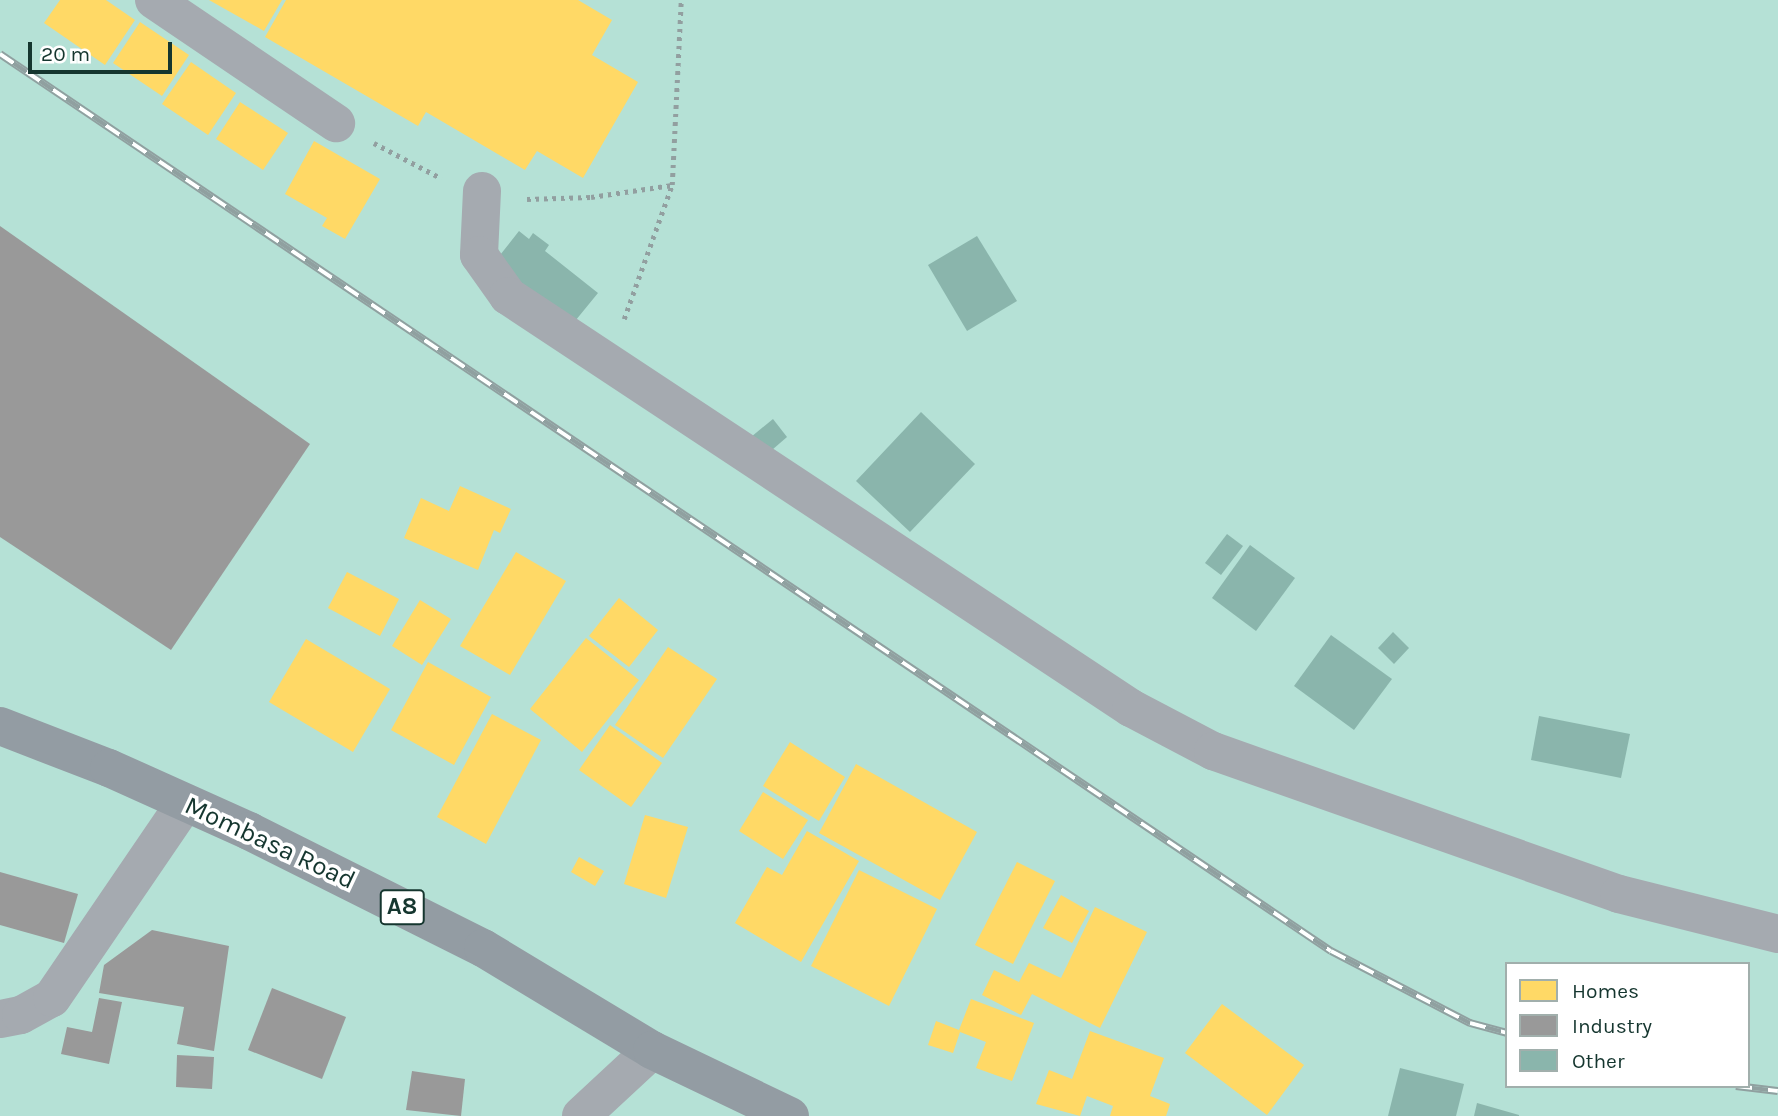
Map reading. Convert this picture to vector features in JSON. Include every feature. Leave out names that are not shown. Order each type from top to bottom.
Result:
[{"type":"highway","name":"Mombasa Road","points":[[0,726],[109,768],[483,948],[652,1050],[790,1116]]},
{"type":"street","points":[[154,0],[336,123]]},
{"type":"street","points":[[482,191],[479,256],[488,274],[508,296],[1131,708],[1213,751],[1619,894],[1778,933]]},
{"type":"street","points":[[0,1019],[20,1015],[52,998],[185,803]]},
{"type":"street","points":[[581,1116],[652,1050]]},
{"type":"path","points":[[609,363],[672,185],[681,0]]},
{"type":"building: Homes","points":[[60,0],[106,0],[135,20],[105,65],[44,23]]},
{"type":"building: Homes","points":[[209,0],[282,0],[264,31]]},
{"type":"building: Homes","points":[[286,0],[578,0],[612,20],[592,55],[638,82],[583,178],[537,151],[525,170],[426,112],[418,126],[265,37]]},
{"type":"building: Homes","points":[[140,22],[189,55],[162,96],[113,63]]},
{"type":"building: Homes","points":[[191,62],[236,93],[208,135],[162,104]]},
{"type":"building: Homes","points":[[240,102],[288,133],[263,170],[216,139]]},
{"type":"building: Homes","points":[[314,141],[380,179],[345,239],[322,226],[327,218],[285,194]]},
{"type":"building: Homes","points":[[460,486],[511,509],[500,533],[494,530],[478,570],[404,538],[421,498],[449,511]]},
{"type":"building: Homes","points":[[516,552],[566,581],[510,675],[460,646]]},
{"type":"building: Homes","points":[[347,572],[399,599],[380,636],[328,608]]},
{"type":"building: Homes","points":[[619,598],[658,630],[629,667],[589,636]]},
{"type":"building: Homes","points":[[420,600],[451,619],[422,665],[392,646]]},
{"type":"building: Homes","points":[[586,638],[639,680],[582,752],[530,709]]},
{"type":"building: Homes","points":[[306,639],[390,689],[353,752],[269,702]]},
{"type":"building: Homes","points":[[668,647],[717,679],[663,758],[615,725]]},
{"type":"building: Homes","points":[[428,662],[491,697],[454,765],[391,730]]},
{"type":"building: Homes","points":[[492,714],[541,740],[486,844],[437,817]]},
{"type":"building: Homes","points":[[610,725],[662,763],[631,807],[579,770]]},
{"type":"building: Homes","points":[[790,742],[845,777],[819,821],[763,786]]},
{"type":"building: Homes","points":[[856,764],[977,832],[940,900],[819,833]]},
{"type":"building: Homes","points":[[763,792],[808,820],[783,859],[739,831]]},
{"type":"building: Homes","points":[[645,815],[688,827],[666,898],[624,884]]},
{"type":"building: Homes","points":[[807,831],[859,861],[801,962],[735,923],[767,867],[782,875]]},
{"type":"building: Homes","points":[[579,857],[604,871],[595,886],[571,872]]},
{"type":"building: Homes","points":[[1017,862],[1055,881],[1013,964],[975,945]]},
{"type":"building: Homes","points":[[859,870],[937,909],[889,1006],[811,966]]},
{"type":"building: Homes","points":[[1061,895],[1089,911],[1072,943],[1043,928]]},
{"type":"building: Homes","points":[[1095,907],[1147,932],[1100,1028],[1032,994],[1021,1015],[982,995],[994,970],[1019,982],[1029,963],[1061,978]]},
{"type":"building: Homes","points":[[971,999],[1034,1023],[1012,1081],[976,1068],[986,1042],[960,1032],[953,1053],[928,1045],[936,1021],[959,1030]]},
{"type":"building: Homes","points":[[1222,1004],[1304,1065],[1267,1115],[1185,1053]]},
{"type":"building: Homes","points":[[1090,1031],[1164,1058],[1150,1096],[1170,1104],[1166,1116],[1110,1116],[1113,1106],[1087,1096],[1080,1116],[1036,1104],[1049,1070],[1072,1079]]},
{"type":"building: Industry","points":[[0,226],[310,444],[171,650],[0,537]]},
{"type":"building: Industry","points":[[0,872],[78,894],[64,943],[0,925]]},
{"type":"building: Industry","points":[[152,930],[229,946],[214,1051],[177,1044],[184,1007],[99,993],[104,965]]},
{"type":"building: Industry","points":[[272,988],[346,1017],[322,1079],[248,1050]]},
{"type":"building: Industry","points":[[99,998],[122,1002],[109,1064],[61,1054],[67,1027],[92,1032]]},
{"type":"building: Industry","points":[[177,1055],[214,1057],[212,1089],[176,1087]]},
{"type":"building: Industry","points":[[412,1071],[465,1079],[461,1116],[406,1110]]},
{"type":"building: Other","points":[[519,231],[529,239],[533,233],[549,245],[545,251],[598,293],[571,326],[493,264]]},
{"type":"building: Other","points":[[977,236],[1017,301],[967,331],[928,265]]},
{"type":"building: Other","points":[[921,412],[975,464],[910,532],[856,481]]},
{"type":"building: Other","points":[[773,419],[787,437],[765,456],[751,437]]},
{"type":"building: Other","points":[[1227,534],[1243,546],[1221,575],[1205,563]]},
{"type":"building: Other","points":[[1250,545],[1295,578],[1256,631],[1212,598]]},
{"type":"building: Other","points":[[1393,632],[1409,648],[1394,664],[1378,648]]},
{"type":"building: Other","points":[[1331,635],[1392,679],[1354,730],[1294,686]]},
{"type":"building: Other","points":[[1539,716],[1630,734],[1621,778],[1531,760]]},
{"type":"building: Other","points":[[1400,1068],[1464,1084],[1456,1116],[1388,1116]]},
{"type":"building: Other","points":[[1477,1103],[1519,1115],[1519,1116],[1474,1116]]},
{"type":"railway","points":[[0,54],[1331,951],[1470,1023],[1505,1032]]},
{"type":"railway","points":[[1750,1088],[1778,1091]]}]
